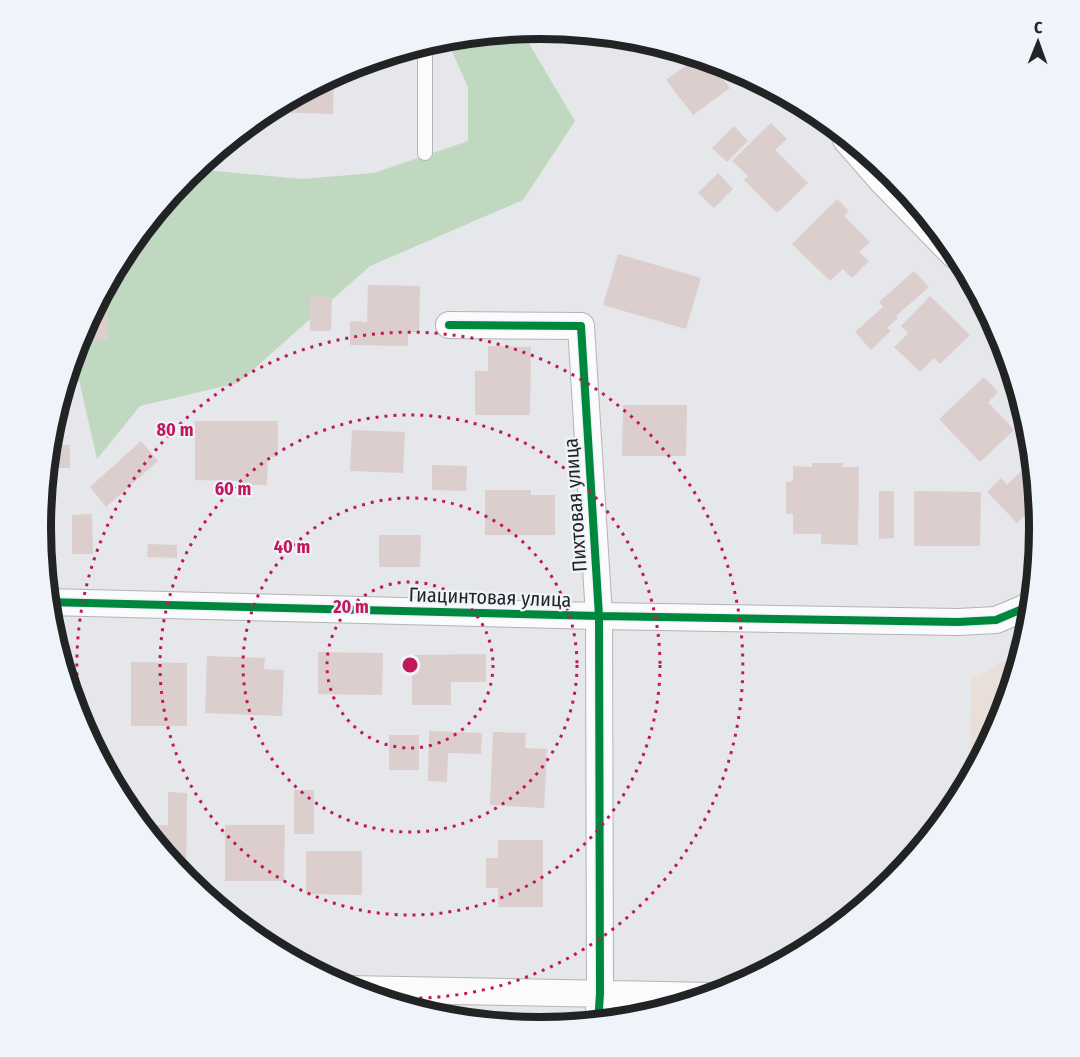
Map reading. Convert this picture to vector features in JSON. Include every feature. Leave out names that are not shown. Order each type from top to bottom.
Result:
[{"type":"street","name":"Пихтовая улица","points":[[449,325],[581,326],[599,616],[599,1015]]},
{"type":"street","name":"Гиацинтовая улица","points":[[57,602],[599,616],[958,622],[996,620],[1022,609]]},
{"type":"street","points":[[376,990],[685,995]]},
{"type":"lane","points":[[425,53],[425,153]]},
{"type":"shaded area","points":[[1012,657],[992,716],[970,761],[971,680]]},
{"type":"green space","points":[[527,39],[575,121],[523,200],[370,266],[238,383],[140,406],[97,459],[79,380],[74,380],[76,371],[101,312],[116,284],[152,231],[194,182],[206,170],[302,179],[374,173],[468,141],[468,87],[450,47]]},
{"type":"building","points":[[690,63],[718,73],[730,88],[693,115],[666,80]]},
{"type":"building","points":[[334,84],[333,114],[282,112]]},
{"type":"building","points":[[771,123],[787,139],[775,150],[808,183],[777,213],[744,180],[748,176],[732,161]]},
{"type":"building","points":[[734,126],[748,141],[727,162],[712,148]]},
{"type":"building","points":[[718,173],[733,189],[714,208],[698,193]]},
{"type":"building","points":[[837,199],[849,211],[844,216],[870,242],[859,252],[869,261],[852,278],[843,269],[830,281],[792,244]]},
{"type":"building","points":[[618,254],[701,278],[686,329],[603,305]]},
{"type":"building","points":[[914,271],[929,287],[896,316],[898,318],[887,328],[891,331],[871,350],[855,332],[883,307],[879,302]]},
{"type":"building","points":[[368,285],[420,286],[419,332],[408,332],[408,346],[350,345],[350,321],[367,322]]},
{"type":"building","points":[[310,296],[332,297],[331,331],[310,331]]},
{"type":"building","points":[[930,296],[970,335],[940,364],[934,358],[920,372],[894,347],[908,333],[901,326]]},
{"type":"building","points":[[108,299],[108,340],[88,340]]},
{"type":"building","points":[[488,346],[531,347],[530,415],[475,415],[475,371],[488,371]]},
{"type":"building","points":[[984,377],[998,392],[988,402],[1014,430],[980,462],[939,419]]},
{"type":"building","points":[[68,398],[70,398],[69,417],[64,417]]},
{"type":"building","points":[[623,405],[687,405],[686,456],[622,456]]},
{"type":"building","points":[[195,421],[278,421],[278,457],[268,457],[267,485],[238,485],[238,481],[195,480]]},
{"type":"building","points":[[352,430],[405,432],[403,473],[350,471]]},
{"type":"building","points":[[141,441],[158,461],[106,507],[90,487]]},
{"type":"building","points":[[58,445],[70,445],[70,468],[55,468]]},
{"type":"building","points":[[812,463],[843,463],[842,467],[859,467],[858,545],[821,544],[821,534],[793,534],[793,514],[786,514],[786,482],[793,481],[793,466],[812,467]]},
{"type":"building","points":[[432,465],[467,466],[466,491],[432,490]]},
{"type":"building","points":[[1025,467],[1029,512],[1017,523],[987,492],[1001,478],[1007,485]]},
{"type":"building","points":[[485,490],[531,490],[531,495],[555,495],[555,535],[485,535]]},
{"type":"building","points":[[879,491],[894,491],[894,538],[879,539]]},
{"type":"building","points":[[914,491],[981,492],[980,546],[914,546]]},
{"type":"building","points":[[92,514],[93,554],[72,554],[72,515]]},
{"type":"building","points":[[379,535],[421,535],[420,567],[379,567]]},
{"type":"building","points":[[148,544],[177,545],[177,558],[147,557]]},
{"type":"building","points":[[318,652],[383,653],[382,695],[318,694]]},
{"type":"building","points":[[486,654],[486,682],[451,682],[451,705],[412,705],[412,655]]},
{"type":"building","points":[[207,656],[265,658],[264,669],[284,670],[282,716],[205,713]]},
{"type":"building","points":[[131,662],[187,663],[187,726],[131,726]]},
{"type":"building","points":[[429,731],[482,733],[481,754],[448,753],[447,782],[428,781]]},
{"type":"building","points":[[493,732],[526,733],[525,748],[547,749],[544,808],[490,805]]},
{"type":"building","points":[[389,735],[419,735],[419,770],[389,770]]},
{"type":"building","points":[[294,790],[314,790],[314,834],[294,834]]},
{"type":"building","points":[[168,792],[187,793],[186,866],[151,825],[168,825]]},
{"type":"building","points":[[225,825],[285,825],[284,881],[225,881]]},
{"type":"building","points":[[498,840],[543,840],[543,907],[498,907],[498,888],[486,888],[486,858],[498,858]]},
{"type":"building","points":[[306,851],[362,851],[362,895],[306,894]]},
{"type":"cycle path","points":[[449,325],[581,326],[599,616],[599,1015]]},
{"type":"cycle path","points":[[57,602],[599,616],[958,622],[996,620],[1022,609]]}]
